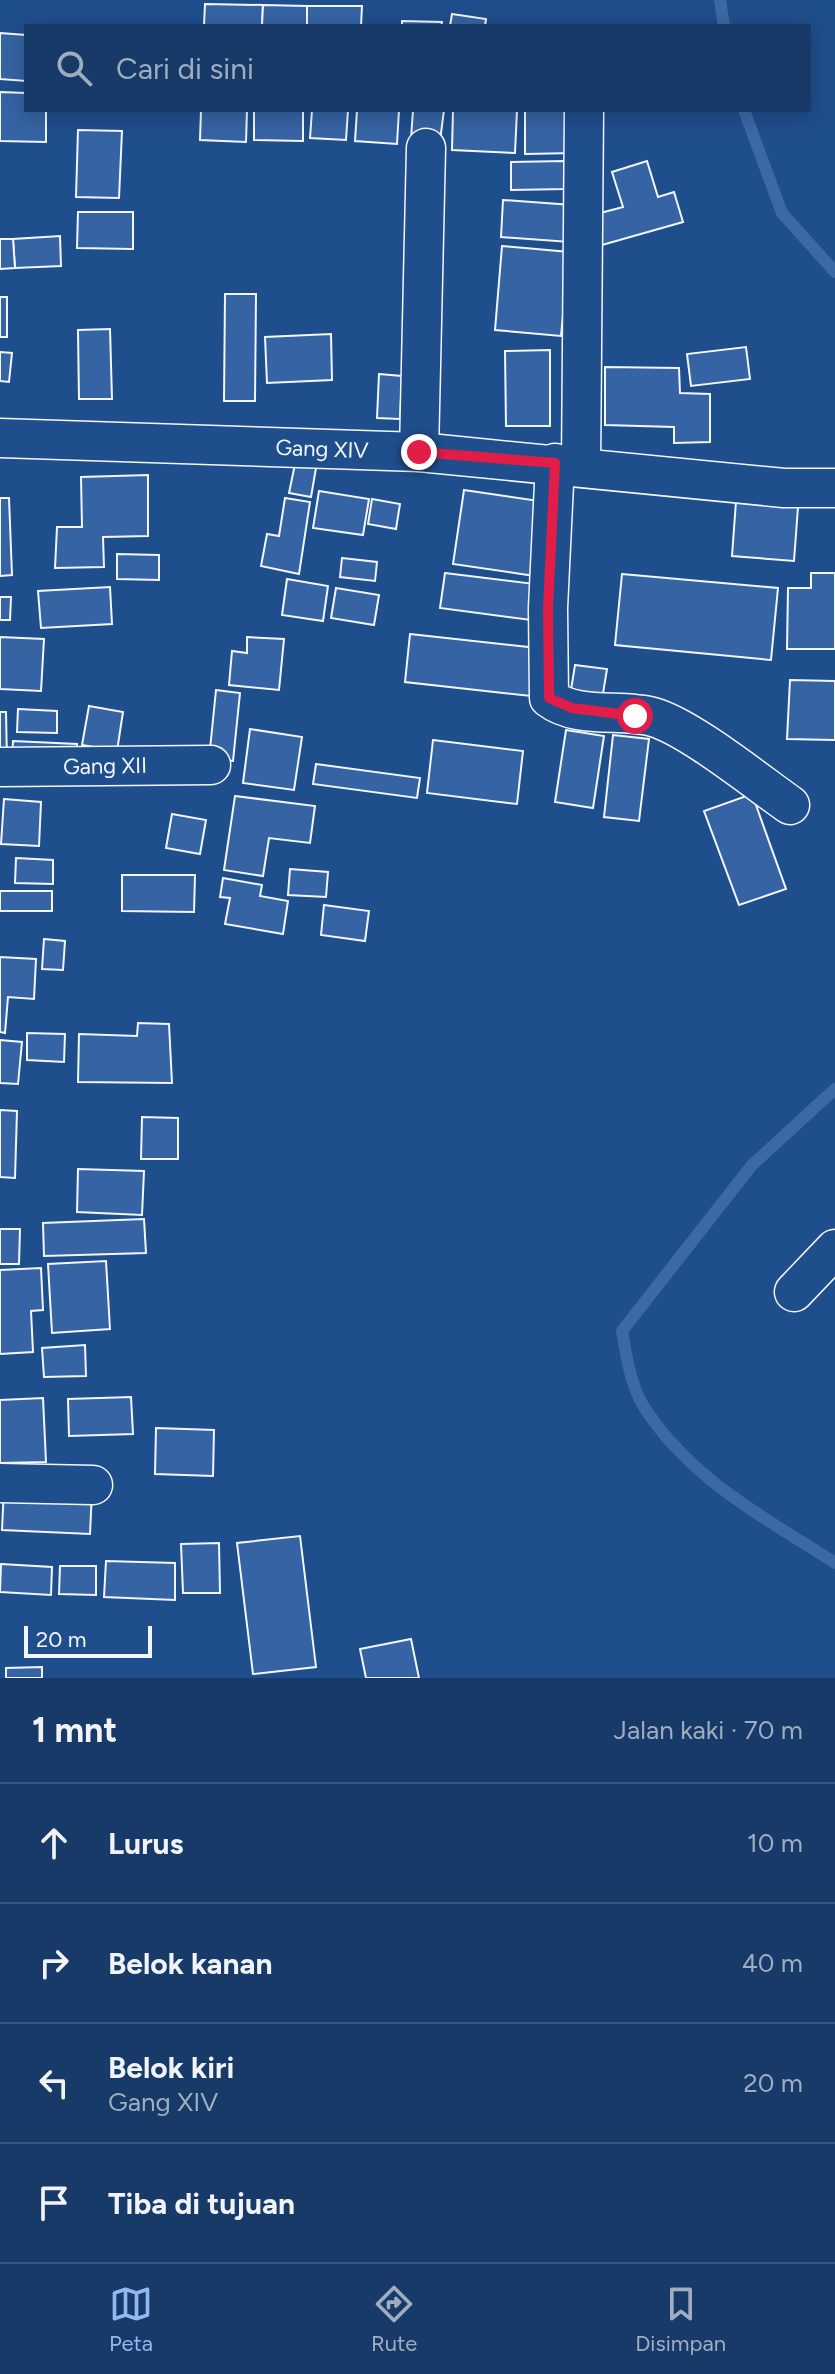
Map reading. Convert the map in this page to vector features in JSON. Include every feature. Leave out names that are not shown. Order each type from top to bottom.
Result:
[{"type":"street","points":[[584,112],[568,465],[549,568],[549,698],[587,711],[652,717],[718,755],[790,805]]},
{"type":"street","points":[[419,452],[426,148]]},
{"type":"street","name":"Gang XIV","points":[[0,438],[419,452],[784,488],[835,488]]},
{"type":"street","name":"Gang XII","points":[[0,767],[211,765]]},
{"type":"street","points":[[794,1292],[835,1249]]},
{"type":"street","points":[[0,1483],[93,1485]]},
{"type":"building","points":[[205,4],[263,5],[262,24],[204,24]]},
{"type":"building","points":[[263,5],[307,6],[307,24],[262,24]]},
{"type":"building","points":[[307,6],[362,6],[361,24],[307,24]]},
{"type":"building","points":[[452,14],[486,19],[485,24],[450,24]]},
{"type":"building","points":[[402,21],[442,22],[442,24],[402,24]]},
{"type":"building","points":[[0,33],[24,35],[24,81],[0,79]]},
{"type":"building","points":[[0,92],[24,93],[24,112],[46,112],[46,142],[0,141]]},
{"type":"building","points":[[201,112],[247,112],[246,142],[200,140]]},
{"type":"building","points":[[254,112],[303,112],[303,141],[254,140]]},
{"type":"building","points":[[312,112],[348,112],[346,140],[310,138]]},
{"type":"building","points":[[357,112],[399,112],[397,144],[355,141]]},
{"type":"building","points":[[413,112],[444,112],[440,141],[411,139]]},
{"type":"building","points":[[453,112],[517,112],[515,153],[452,150]]},
{"type":"building","points":[[525,112],[574,112],[575,153],[525,154]]},
{"type":"building","points":[[78,130],[122,131],[119,198],[76,197]]},
{"type":"building","points":[[564,161],[565,189],[511,190],[511,162]]},
{"type":"building","points":[[647,161],[658,197],[674,192],[683,222],[602,245],[593,215],[623,207],[612,172]]},
{"type":"building","points":[[503,200],[572,205],[570,242],[501,237]]},
{"type":"building","points":[[78,212],[133,212],[133,249],[77,248]]},
{"type":"building","points":[[60,236],[61,266],[15,268],[13,239]]},
{"type":"building","points":[[0,239],[13,239],[15,268],[0,269]]},
{"type":"building","points":[[502,246],[569,252],[561,336],[495,330]]},
{"type":"building","points":[[225,294],[256,294],[255,401],[224,401]]},
{"type":"building","points":[[0,297],[7,297],[7,337],[0,337]]},
{"type":"building","points":[[110,329],[112,399],[79,399],[78,330]]},
{"type":"building","points":[[331,334],[332,380],[267,383],[265,337]]},
{"type":"building","points":[[746,347],[750,379],[691,386],[687,354]]},
{"type":"building","points":[[550,350],[550,426],[506,426],[505,351]]},
{"type":"building","points":[[0,352],[12,353],[9,382],[0,381]]},
{"type":"building","points":[[605,367],[679,368],[680,393],[710,394],[710,442],[674,443],[674,427],[605,425]]},
{"type":"building","points":[[379,374],[402,376],[400,419],[377,418]]},
{"type":"building","points":[[295,464],[316,468],[311,497],[289,493]]},
{"type":"building","points":[[148,475],[148,536],[103,537],[104,567],[55,568],[57,527],[82,527],[81,477]]},
{"type":"building","points":[[464,490],[546,502],[535,576],[453,564]]},
{"type":"building","points":[[319,491],[369,499],[363,535],[313,528]]},
{"type":"building","points":[[0,498],[9,498],[12,575],[0,576]]},
{"type":"building","points":[[285,498],[310,502],[299,574],[261,566],[267,534],[279,536]]},
{"type":"building","points":[[372,499],[400,504],[396,529],[368,524]]},
{"type":"building","points":[[736,501],[798,507],[794,561],[732,556]]},
{"type":"building","points":[[117,554],[159,555],[159,580],[117,579]]},
{"type":"building","points":[[342,558],[377,562],[375,581],[340,577]]},
{"type":"building","points":[[445,573],[535,584],[531,620],[440,608]]},
{"type":"building","points":[[811,573],[835,573],[835,649],[787,649],[788,588],[811,588]]},
{"type":"building","points":[[622,574],[778,588],[771,660],[615,645]]},
{"type":"building","points":[[287,579],[328,586],[323,621],[282,615]]},
{"type":"building","points":[[110,587],[112,624],[41,628],[38,591]]},
{"type":"building","points":[[336,588],[379,595],[374,625],[331,618]]},
{"type":"building","points":[[0,597],[11,597],[10,620],[0,620]]},
{"type":"building","points":[[410,634],[537,648],[531,696],[405,682]]},
{"type":"building","points":[[0,637],[44,639],[41,691],[0,689]]},
{"type":"building","points":[[247,637],[284,639],[279,690],[229,685],[232,651],[247,653]]},
{"type":"building","points":[[575,665],[607,669],[601,706],[569,702]]},
{"type":"building","points":[[790,680],[835,681],[835,740],[787,739]]},
{"type":"building","points":[[216,690],[240,693],[233,761],[209,759]]},
{"type":"building","points":[[89,706],[123,712],[117,751],[82,745]]},
{"type":"building","points":[[18,709],[57,711],[57,733],[17,732]]},
{"type":"building","points":[[0,712],[6,712],[7,761],[0,761]]},
{"type":"building","points":[[250,729],[302,737],[294,790],[243,783]]},
{"type":"building","points":[[566,730],[604,736],[593,808],[555,802]]},
{"type":"building","points":[[613,735],[649,739],[639,821],[604,817]]},
{"type":"building","points":[[433,740],[523,751],[517,804],[427,793]]},
{"type":"building","points":[[13,741],[77,744],[76,766],[12,763]]},
{"type":"building","points":[[316,764],[420,778],[417,798],[313,784]]},
{"type":"building","points":[[752,794],[786,889],[739,905],[704,811]]},
{"type":"building","points":[[235,796],[315,806],[310,843],[269,838],[263,876],[224,870]]},
{"type":"building","points":[[4,799],[41,802],[39,846],[1,844]]},
{"type":"building","points":[[172,814],[206,820],[200,854],[166,848]]},
{"type":"building","points":[[16,858],[53,860],[53,884],[15,883]]},
{"type":"building","points":[[290,869],[328,872],[326,897],[288,895]]},
{"type":"building","points":[[122,875],[195,875],[194,912],[122,911]]},
{"type":"building","points":[[223,878],[262,885],[260,896],[288,901],[283,934],[225,924],[230,898],[220,897]]},
{"type":"building","points":[[0,891],[52,891],[52,911],[0,911]]},
{"type":"building","points":[[324,905],[369,911],[365,941],[321,935]]},
{"type":"building","points":[[44,939],[65,941],[63,970],[42,969]]},
{"type":"building","points":[[0,957],[36,959],[34,999],[8,997],[5,1033],[0,1032]]},
{"type":"building","points":[[138,1023],[169,1024],[172,1083],[78,1082],[79,1034],[137,1036]]},
{"type":"building","points":[[27,1033],[65,1034],[64,1062],[27,1060]]},
{"type":"building","points":[[0,1040],[22,1042],[18,1084],[0,1083]]},
{"type":"building","points":[[0,1110],[17,1111],[15,1178],[0,1177]]},
{"type":"building","points":[[142,1117],[178,1118],[178,1159],[141,1159]]},
{"type":"building","points":[[78,1169],[144,1171],[142,1215],[77,1212]]},
{"type":"building","points":[[144,1219],[146,1253],[44,1256],[43,1223]]},
{"type":"building","points":[[0,1229],[20,1229],[19,1264],[0,1264]]},
{"type":"building","points":[[106,1261],[110,1329],[52,1333],[48,1264]]},
{"type":"building","points":[[41,1268],[43,1310],[31,1311],[33,1352],[0,1354],[0,1270]]},
{"type":"building","points":[[85,1345],[86,1376],[44,1377],[42,1348]]},
{"type":"building","points":[[131,1397],[133,1434],[69,1436],[68,1399]]},
{"type":"building","points":[[43,1398],[46,1462],[0,1463],[0,1400]]},
{"type":"building","points":[[156,1428],[214,1430],[213,1476],[155,1474]]},
{"type":"building","points":[[4,1487],[92,1491],[90,1534],[2,1530]]},
{"type":"building","points":[[300,1536],[316,1667],[253,1674],[237,1543]]},
{"type":"building","points":[[219,1543],[220,1593],[183,1593],[181,1544]]},
{"type":"building","points":[[106,1561],[175,1563],[175,1600],[104,1597]]},
{"type":"building","points":[[1,1564],[52,1567],[51,1595],[0,1592]]},
{"type":"building","points":[[60,1566],[96,1566],[96,1595],[59,1594]]},
{"type":"building","points":[[411,1639],[419,1678],[366,1678],[360,1649]]},
{"type":"building","points":[[42,1667],[42,1678],[6,1678],[6,1668]]},
{"type":"waterway","points":[[720,0],[724,24]]},
{"type":"waterway","points":[[745,112],[782,213],[835,272]]},
{"type":"waterway","points":[[835,1089],[752,1165],[622,1331],[630,1374],[642,1404],[687,1459],[758,1514],[835,1563]]},
{"type":"route","points":[[419,452],[555,463],[548,608],[549,698],[572,708],[635,716]]}]
